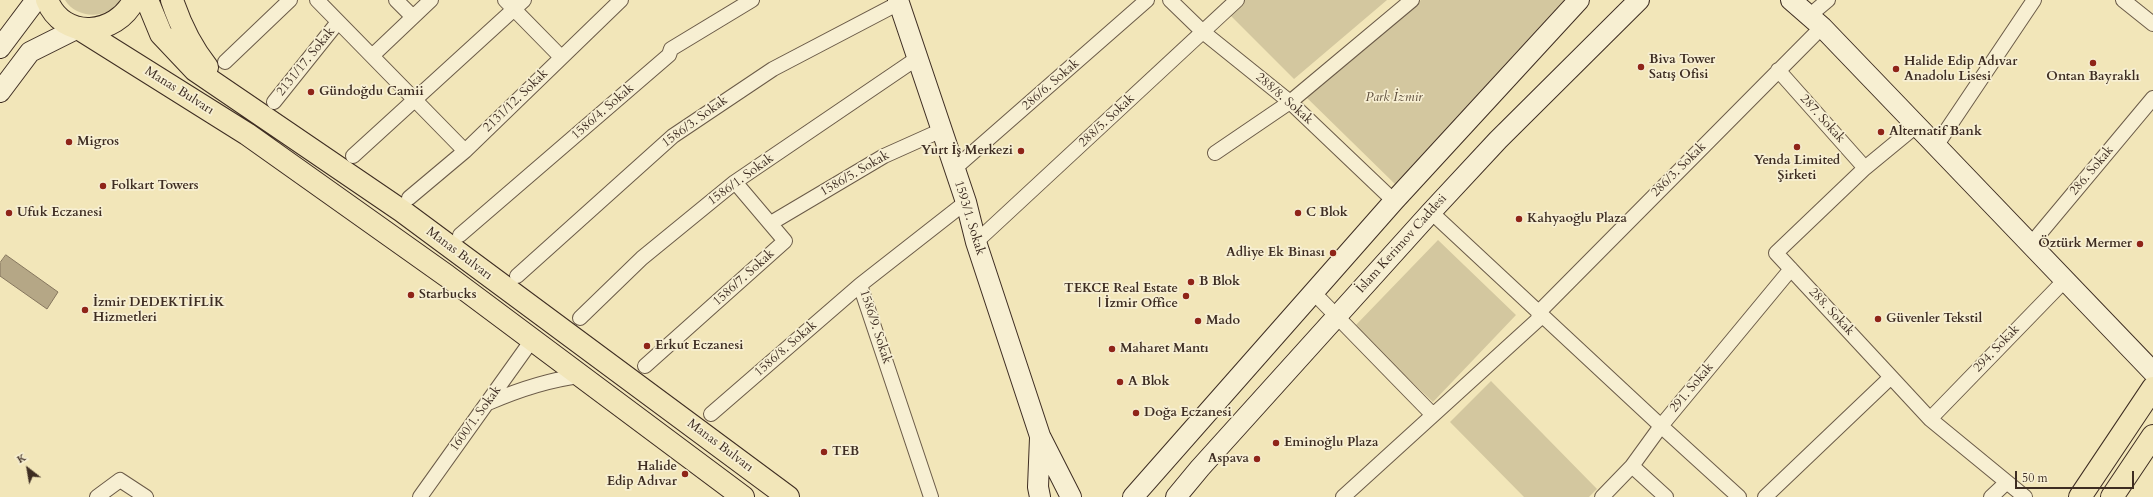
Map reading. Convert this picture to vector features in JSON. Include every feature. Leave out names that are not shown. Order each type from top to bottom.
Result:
[{"type":"main road","points":[[0,48],[36,0]]},
{"type":"main road","name":"Manas Bulvarı","points":[[47,0],[49,6],[61,19],[78,28],[247,134],[447,276],[743,497]]},
{"type":"main road","points":[[0,92],[30,52],[78,28],[93,29],[105,27],[119,20],[129,9],[134,0]]},
{"type":"main road","name":"Manas Bulvarı","points":[[147,0],[161,34],[195,70],[402,211],[788,497]]},
{"type":"main road","points":[[1133,497],[1394,201],[1579,0]]},
{"type":"main road","name":"İslam Kerimov Caddesi","points":[[1176,497],[1431,212],[1498,140],[1638,0]]},
{"type":"main road","points":[[1791,0],[1816,22],[2153,372]]},
{"type":"main road","points":[[173,1],[178,18],[195,52],[223,89]]},
{"type":"main road","name":"1593/1. Sokak","points":[[898,1],[916,59],[966,202],[976,242],[1040,436],[1071,497]]},
{"type":"main road","points":[[2080,497],[2153,388]]},
{"type":"main road","points":[[2102,497],[2153,392]]},
{"type":"main road","name":"1593/1. Sokak","points":[[1040,436],[1038,487],[1040,497]]},
{"type":"main road","points":[[2112,497],[2153,436]]},
{"type":"street","points":[[226,62],[290,0]]},
{"type":"street","points":[[317,0],[465,151]]},
{"type":"street","points":[[396,0],[413,17]]},
{"type":"street","points":[[372,56],[431,0]]},
{"type":"street","name":"2131/12. Sokak","points":[[410,198],[465,151],[621,0]]},
{"type":"street","name":"1586/4. Sokak","points":[[460,235],[669,55],[671,49],[752,0]]},
{"type":"street","name":"286/6. Sokak","points":[[954,169],[1147,0]]},
{"type":"street","name":"288/8. Sokak","points":[[1170,0],[1203,32],[1290,102],[1394,201]]},
{"type":"street","name":"288/5. Sokak","points":[[976,242],[1238,0]]},
{"type":"street","name":"286/3. Sokak","points":[[1342,497],[1540,314],[1778,70],[1816,22],[1828,0]]},
{"type":"street","points":[[1936,146],[2034,0]]},
{"type":"street","points":[[2123,0],[2153,24]]},
{"type":"street","name":"1586/3. Sokak","points":[[517,276],[673,136],[773,69],[898,1]]},
{"type":"street","points":[[1215,153],[1290,102],[1406,2]]},
{"type":"street","points":[[353,156],[415,100],[515,3],[561,57]]},
{"type":"street","name":"2131/17. Sokak","points":[[274,102],[338,22]]},
{"type":"street","name":"1586/1. Sokak","points":[[580,318],[642,258],[735,182],[916,59]]},
{"type":"street","name":"287. Sokak","points":[[1778,70],[1865,168]]},
{"type":"street","name":"286. Sokak","points":[[2031,244],[2153,98]]},
{"type":"street","name":"288. Sokak","points":[[1916,126],[1865,168],[1776,253],[1930,419],[2026,497]]},
{"type":"street","name":"1586/5. Sokak","points":[[771,224],[884,156],[942,130]]},
{"type":"street","name":"1586/7. Sokak","points":[[645,366],[785,241],[735,182]]},
{"type":"street","name":"1586/9. Sokak","points":[[931,497],[860,285],[966,202]]},
{"type":"street","points":[[1431,212],[1661,426],[1632,466],[1602,497]]},
{"type":"street","name":"291. Sokak","points":[[1739,497],[1661,426],[1791,269]]},
{"type":"street","name":"294. Sokak","points":[[1930,419],[2065,280]]},
{"type":"street","name":"1586/8. Sokak","points":[[711,414],[860,285]]},
{"type":"street","points":[[1313,292],[1432,414]]},
{"type":"street","name":"1600/1. Sokak","points":[[420,497],[532,340]]},
{"type":"street","points":[[487,403],[520,389],[563,378],[580,376]]},
{"type":"street","points":[[1765,497],[1891,377]]},
{"type":"street","points":[[1632,466],[1666,497]]},
{"type":"street","points":[[98,497],[120,480],[146,497]]},
{"type":"street","points":[[1991,497],[2007,482]]},
{"type":"green space","points":[[65,0],[122,0],[109,11],[93,15],[77,11],[70,7]]},
{"type":"green space","points":[[1243,0],[1387,0],[1294,79],[1228,13]]},
{"type":"green space","name":"Park İzmir","points":[[1421,0],[1567,0],[1520,48],[1396,185],[1304,95]]},
{"type":"green space","points":[[1438,240],[1516,315],[1433,402],[1354,327]]},
{"type":"green space","points":[[1491,381],[1597,489],[1589,497],[1524,497],[1450,422]]},
{"type":"shaded area","points":[[6,255],[58,292],[47,309],[0,276],[0,263]]},
{"type":"place","name":"Ontan Bayraklı","points":[[2093,63]]},
{"type":"place","name":"Biva Tower Satış Ofisi","points":[[1641,67]]},
{"type":"place","name":"Halide Edip Adıvar Anadolu Lisesi","points":[[1896,69]]},
{"type":"place","name":"Gündoğdu Camii","points":[[311,92]]},
{"type":"place","name":"Alternatif Bank","points":[[1881,132]]},
{"type":"place","name":"Migros","points":[[69,142]]},
{"type":"place","name":"Yenda Limited Şirketi","points":[[1797,147]]},
{"type":"place","name":"Yurt İş Merkezi","points":[[1021,151]]},
{"type":"place","name":"Folkart Towers","points":[[103,186]]},
{"type":"place","name":"Ufuk Eczanesi","points":[[9,213]]},
{"type":"place","name":"C Blok","points":[[1298,213]]},
{"type":"place","name":"Kahyaoğlu Plaza","points":[[1519,219]]},
{"type":"place","name":"Öztürk Mermer","points":[[2140,244]]},
{"type":"place","name":"Adliye Ek Binası","points":[[1333,253]]},
{"type":"place","name":"B Blok","points":[[1191,282]]},
{"type":"place","name":"Starbucks","points":[[411,295]]},
{"type":"place","name":"TEKCE Real Estate | İzmir Office","points":[[1186,296]]},
{"type":"place","name":"İzmir DEDEKTİFLİK Hizmetleri","points":[[85,310]]},
{"type":"place","name":"Güvenler Tekstil","points":[[1878,319]]},
{"type":"place","name":"Mado","points":[[1198,321]]},
{"type":"place","name":"Erkut Eczanesi","points":[[647,346]]},
{"type":"place","name":"Maharet Mantı","points":[[1112,349]]},
{"type":"place","name":"A Blok","points":[[1120,382]]},
{"type":"place","name":"Doğa Eczanesi","points":[[1136,413]]},
{"type":"place","name":"Eminoğlu Plaza","points":[[1276,443]]},
{"type":"place","name":"TEB","points":[[824,452]]},
{"type":"place","name":"Aspava","points":[[1257,459]]},
{"type":"place","name":"Halide Edip Adıvar","points":[[685,474]]}]
